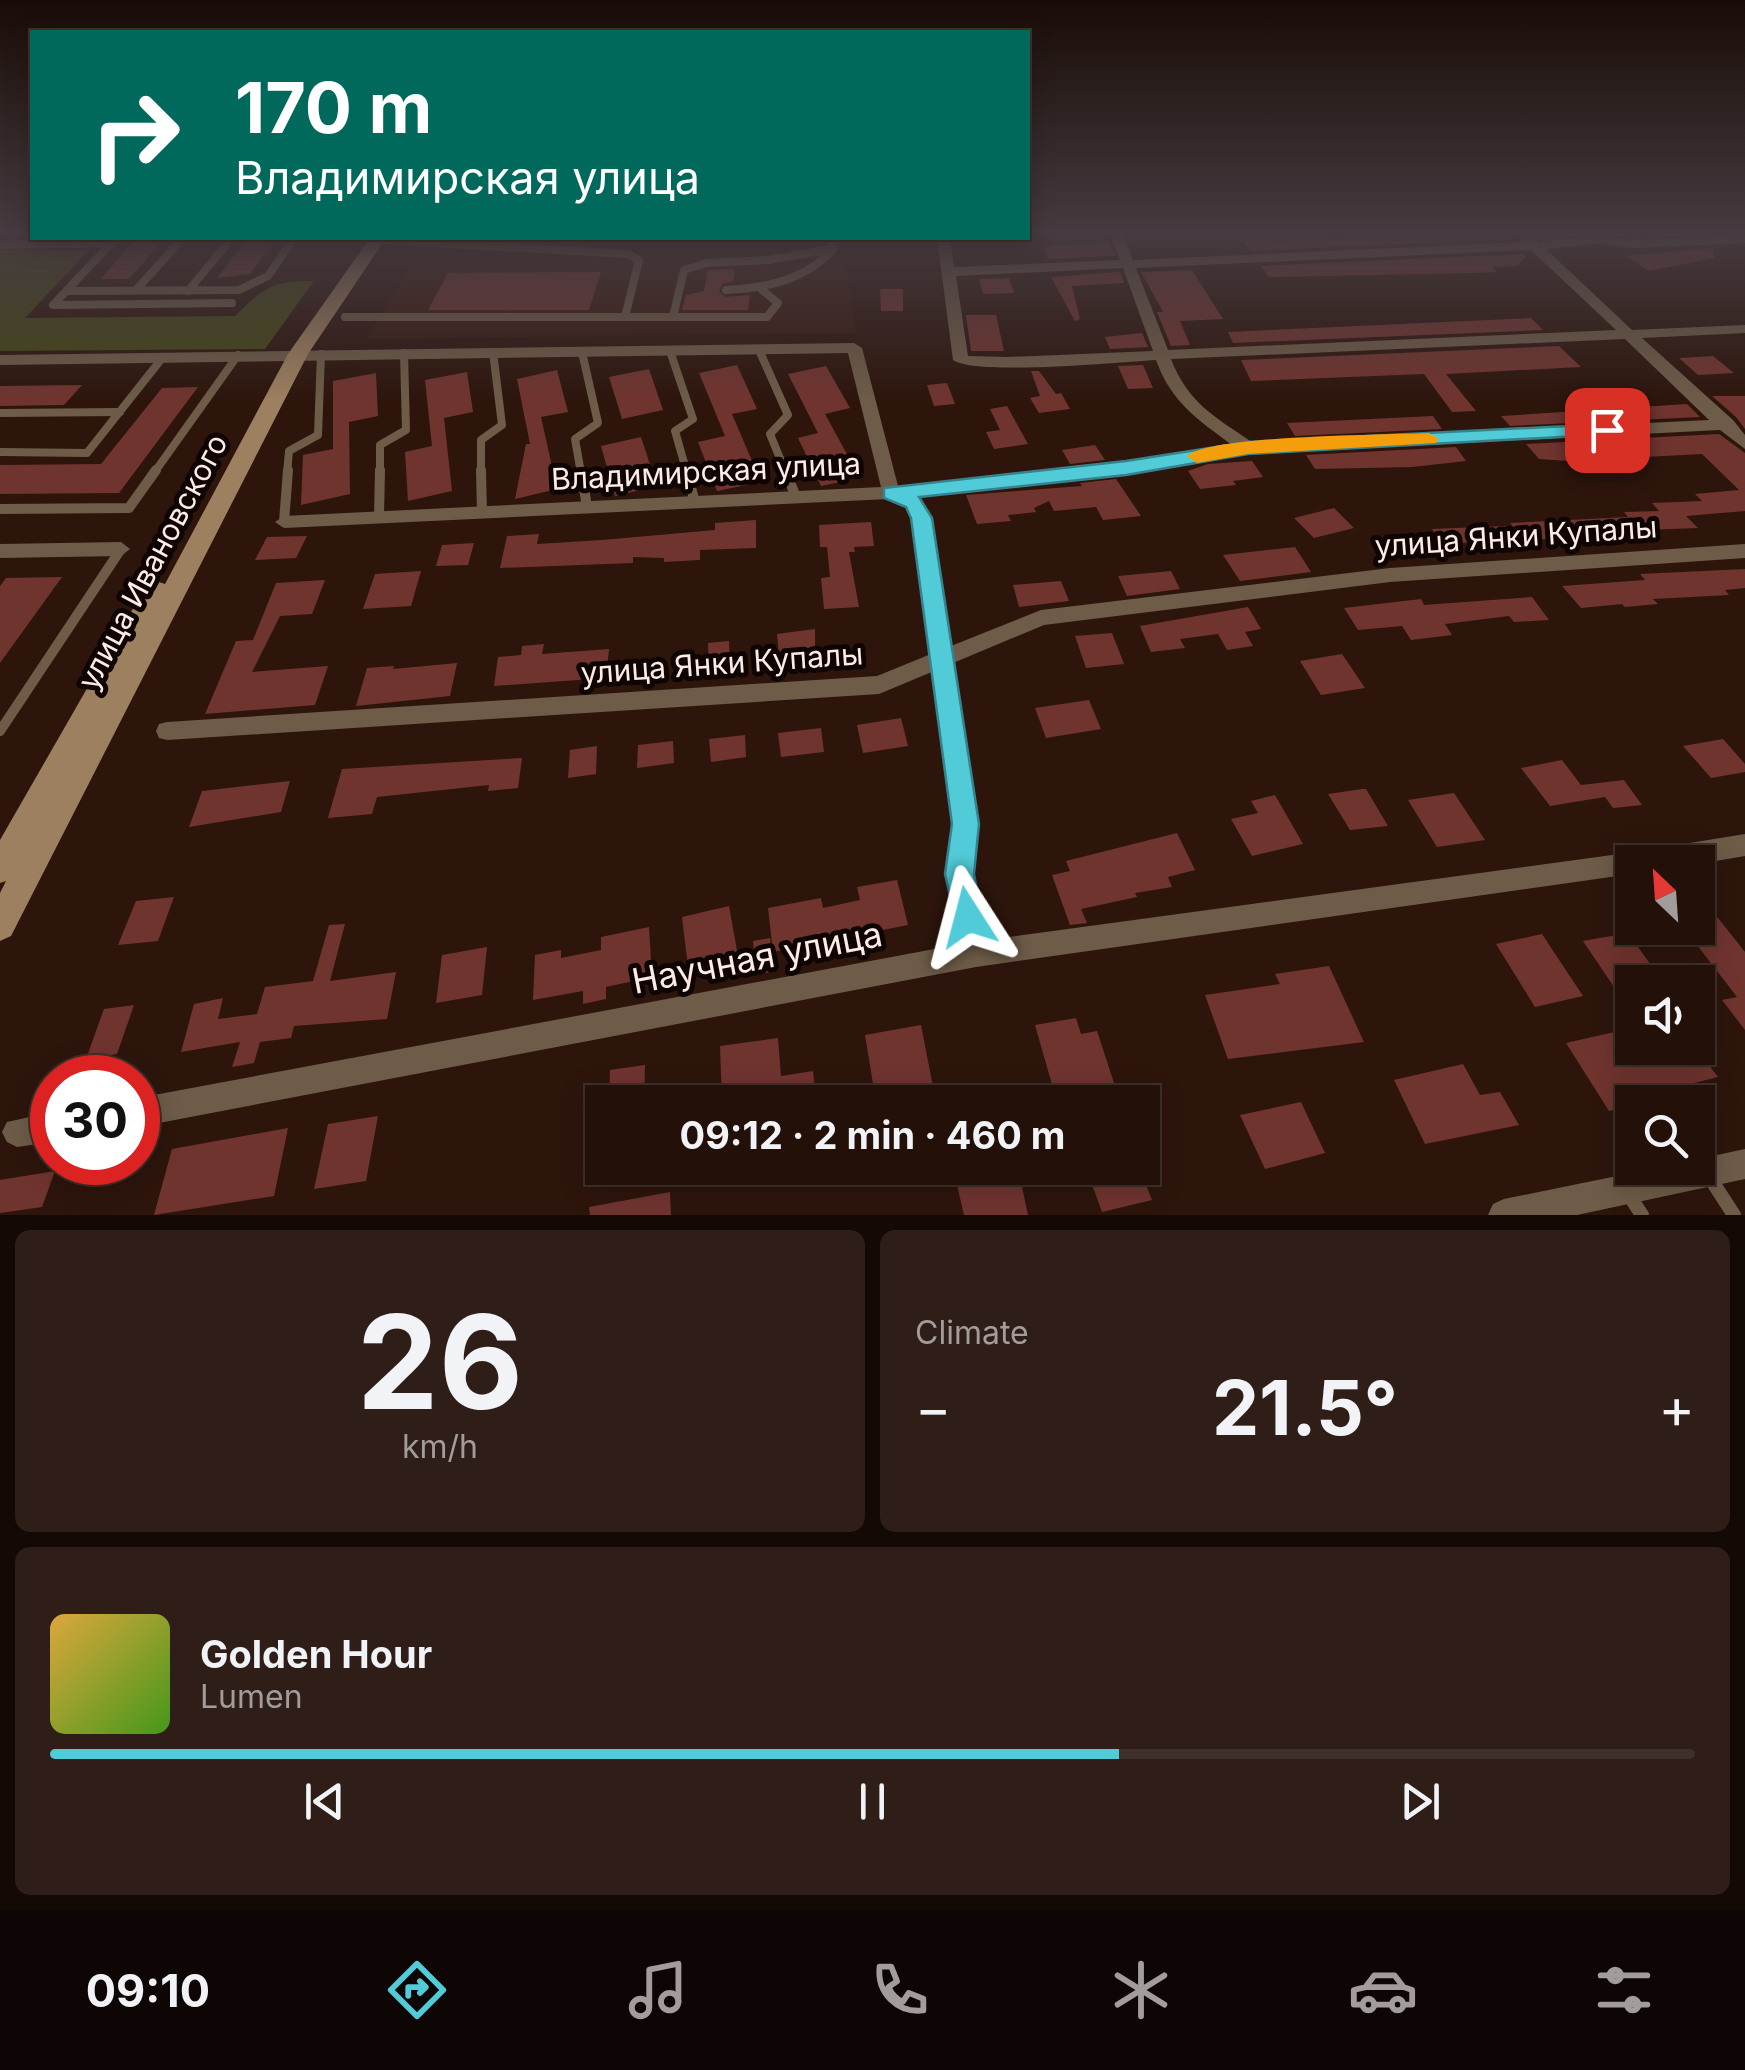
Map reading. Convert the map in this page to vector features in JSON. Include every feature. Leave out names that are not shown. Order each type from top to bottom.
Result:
[{"type":"street","name":"улица Ивановского","points":[[0,925],[345,289]]},
{"type":"street","points":[[949,289],[961,360],[1008,362],[1745,329]]},
{"type":"street","points":[[1135,289],[1173,385],[1198,412],[1248,448]]},
{"type":"street","points":[[1579,289],[1745,444]]},
{"type":"street","points":[[0,360],[854,348],[891,493],[914,502],[922,518],[966,824],[960,874],[976,954]]},
{"type":"street","name":"улица Ивановского","points":[[0,869],[308,354]]},
{"type":"street","name":"Владимирская улица","points":[[284,522],[891,493],[1126,468],[1248,448],[1727,424]]},
{"type":"street","points":[[0,551],[121,549]]},
{"type":"street","name":"улица Янки Купалы","points":[[168,731],[879,684],[1041,618],[1390,576],[1745,551]]},
{"type":"street","name":"Научная улица","points":[[1715,851],[1745,846]]},
{"type":"street","name":"Научная улица","points":[[160,1109],[976,954],[1615,866]]},
{"type":"street","points":[[17,1132],[30,1130]]},
{"type":"street","points":[[1715,1170],[1745,1164]]},
{"type":"street","points":[[1504,1215],[1634,1202],[1675,1185]]},
{"type":"lane","points":[[69,289],[54,305],[232,303]]},
{"type":"lane","points":[[67,291],[243,289]]},
{"type":"lane","points":[[625,318],[632,289]]},
{"type":"lane","points":[[672,317],[679,289]]},
{"type":"lane","points":[[345,317],[767,317],[778,303],[761,289],[726,290]]},
{"type":"lane","points":[[178,304],[189,290]]},
{"type":"lane","points":[[670,350],[693,418],[674,431],[695,502]]},
{"type":"lane","points":[[759,350],[788,415],[770,434],[796,498]]},
{"type":"lane","points":[[482,512],[481,440],[502,424],[493,352]]},
{"type":"lane","points":[[582,352],[598,423],[575,439],[587,507]]},
{"type":"lane","points":[[380,517],[380,445],[406,430],[404,353]]},
{"type":"lane","points":[[284,522],[289,451],[318,435],[308,354]]},
{"type":"lane","points":[[0,509],[130,508],[238,356]]},
{"type":"lane","points":[[0,452],[87,453],[164,357]]},
{"type":"lane","points":[[0,413],[120,412]]},
{"type":"lane","points":[[0,731],[121,549]]},
{"type":"lane","points":[[1714,1185],[1734,1215]]},
{"type":"shaded area","points":[[397,289],[850,289],[856,333],[366,339]]},
{"type":"green space","points":[[0,289],[53,289],[25,318],[235,316],[269,289],[308,289],[265,349],[0,351]]},
{"type":"building","points":[[440,289],[596,289],[589,310],[428,310]]},
{"type":"building","points":[[720,289],[719,292],[726,297],[750,295],[748,310],[682,310],[686,295]]},
{"type":"building","points":[[880,289],[903,289],[903,311],[881,311]]},
{"type":"building","points":[[982,289],[1013,289],[1014,293],[983,294]]},
{"type":"building","points":[[1057,289],[1073,289],[1080,319],[1075,321]]},
{"type":"building","points":[[1150,289],[1204,289],[1223,319],[1180,321],[1190,345],[1171,346],[1157,312],[1163,312]]},
{"type":"building","points":[[966,315],[996,315],[1004,351],[971,351]]},
{"type":"building","points":[[1531,318],[1543,330],[1233,343],[1228,332]]},
{"type":"building","points":[[1142,333],[1148,347],[1110,349],[1105,337]]},
{"type":"building","points":[[1559,346],[1581,367],[1446,374],[1476,411],[1452,412],[1424,374],[1251,381],[1241,360]]},
{"type":"building","points":[[1713,356],[1734,373],[1698,375],[1679,358]]},
{"type":"building","points":[[737,365],[757,409],[732,414],[761,482],[717,491],[698,442],[725,436],[699,373]]},
{"type":"building","points":[[1143,365],[1153,388],[1128,389],[1118,366]]},
{"type":"building","points":[[826,366],[850,408],[825,414],[860,478],[821,486],[798,438],[818,433],[788,374]]},
{"type":"building","points":[[649,369],[663,410],[622,419],[609,377]]},
{"type":"building","points":[[557,370],[568,412],[541,417],[557,489],[515,499],[526,444],[530,444],[517,379]]},
{"type":"building","points":[[1031,371],[1039,371],[1056,394],[1061,393],[1070,409],[1039,413],[1030,398],[1040,396]]},
{"type":"building","points":[[467,372],[473,412],[444,418],[452,491],[408,501],[405,452],[432,446],[425,380]]},
{"type":"building","points":[[376,373],[378,416],[349,422],[350,494],[301,505],[303,455],[333,449],[333,381]]},
{"type":"building","points":[[947,383],[955,404],[934,406],[927,385]]},
{"type":"building","points":[[82,385],[64,405],[0,406],[0,386]]},
{"type":"building","points":[[198,387],[119,493],[0,494],[0,465],[101,464],[162,388]]},
{"type":"building","points":[[1712,396],[1745,396],[1745,429],[1736,417]]},
{"type":"building","points":[[1687,404],[1700,417],[1510,426],[1501,416]]},
{"type":"building","points":[[1007,406],[1028,444],[994,449],[986,432],[1000,430],[990,409]]},
{"type":"building","points":[[1433,416],[1442,429],[1295,436],[1287,423]]},
{"type":"building","points":[[1719,434],[1745,453],[1745,511],[1686,516],[1698,528],[1618,531],[1622,535],[1595,537],[1525,540],[1510,523],[1628,517],[1624,512],[1659,511],[1652,503],[1702,501],[1695,494],[1739,490],[1702,454],[1568,461],[1539,459],[1526,444]]},
{"type":"building","points":[[641,437],[657,486],[615,496],[601,446]]},
{"type":"building","points":[[1095,445],[1105,460],[1070,464],[1062,450]]},
{"type":"building","points":[[1456,447],[1466,461],[1412,467],[1315,469],[1306,455]]},
{"type":"building","points":[[1252,461],[1263,477],[1233,481],[1236,485],[1200,489],[1188,471],[1208,464]]},
{"type":"building","points":[[1116,479],[1141,516],[1103,520],[1096,507],[1054,511],[1049,501],[1034,508],[1036,512],[1008,515],[1011,521],[977,524],[966,495],[1082,486],[1080,483]]},
{"type":"building","points":[[1334,508],[1354,528],[1314,538],[1294,518]]},
{"type":"building","points":[[756,520],[756,548],[700,550],[700,560],[664,562],[664,558],[633,557],[633,563],[500,568],[507,536],[539,534],[537,544],[602,540],[715,530],[715,523]]},
{"type":"building","points":[[871,522],[874,546],[854,547],[855,552],[849,552],[859,607],[824,609],[821,578],[830,577],[827,547],[820,547],[819,525]]},
{"type":"building","points":[[1506,526],[1507,540],[1442,544],[1432,529]]},
{"type":"building","points":[[307,536],[296,558],[255,560],[267,537]]},
{"type":"building","points":[[474,543],[468,565],[436,566],[442,545]]},
{"type":"building","points":[[1295,547],[1311,572],[1240,581],[1223,555]]},
{"type":"building","points":[[1745,569],[1745,588],[1725,590],[1729,595],[1653,599],[1658,604],[1581,608],[1562,586],[1645,580],[1640,574]]},
{"type":"building","points":[[421,571],[411,606],[363,609],[375,574]]},
{"type":"building","points":[[1171,571],[1180,589],[1127,596],[1118,576]]},
{"type":"building","points":[[62,577],[0,663],[0,586],[6,578]]},
{"type":"building","points":[[325,580],[312,614],[280,616],[252,672],[328,666],[315,705],[205,714],[236,641],[253,640],[276,583]]},
{"type":"building","points":[[1061,581],[1069,601],[1019,607],[1013,585]]},
{"type":"building","points":[[1532,597],[1549,620],[1514,622],[1509,616],[1445,624],[1452,635],[1411,640],[1402,626],[1358,630],[1344,608],[1421,599],[1424,605]]},
{"type":"building","points":[[1248,607],[1261,629],[1245,632],[1253,646],[1227,650],[1218,634],[1180,639],[1185,648],[1151,652],[1140,626]]},
{"type":"building","points":[[815,629],[815,661],[780,665],[777,634]]},
{"type":"building","points":[[1112,633],[1124,664],[1086,668],[1075,636]]},
{"type":"building","points":[[729,641],[730,669],[709,672],[708,643]]},
{"type":"building","points":[[544,644],[542,654],[609,649],[606,678],[494,686],[498,657],[521,655],[522,646]]},
{"type":"building","points":[[1342,654],[1365,688],[1321,695],[1300,661]]},
{"type":"building","points":[[457,663],[450,696],[356,706],[367,668]]},
{"type":"building","points":[[1089,700],[1101,729],[1046,738],[1035,708]]},
{"type":"building","points":[[901,718],[908,746],[863,753],[857,725]]},
{"type":"building","points":[[821,728],[824,752],[781,757],[778,733]]},
{"type":"building","points":[[745,735],[746,757],[711,762],[709,739]]},
{"type":"building","points":[[1723,739],[1745,764],[1745,772],[1711,778],[1683,746]]},
{"type":"building","points":[[673,741],[674,763],[637,768],[638,745]]},
{"type":"building","points":[[597,746],[596,774],[568,778],[570,750]]},
{"type":"building","points":[[522,758],[518,788],[488,791],[489,785],[377,797],[372,814],[328,818],[342,769]]},
{"type":"building","points":[[1562,760],[1581,785],[1624,780],[1642,805],[1613,808],[1605,797],[1550,806],[1521,768]]},
{"type":"building","points":[[290,781],[281,812],[189,827],[202,791]]},
{"type":"building","points":[[1366,789],[1388,826],[1350,830],[1328,794]]},
{"type":"building","points":[[1454,793],[1485,840],[1437,847],[1408,800]]},
{"type":"building","points":[[1275,795],[1303,844],[1252,856],[1231,819],[1258,813],[1251,801]]},
{"type":"building","points":[[1177,833],[1195,870],[1168,877],[1172,887],[1081,909],[1087,923],[1070,925],[1052,875],[1070,871],[1066,861]]},
{"type":"building","points":[[897,880],[908,925],[773,952],[768,908],[821,898],[823,908],[860,900],[857,887]]},
{"type":"building","points":[[174,897],[158,941],[118,945],[136,901]]},
{"type":"building","points":[[729,906],[738,956],[718,961],[719,968],[689,975],[682,917]]},
{"type":"building","points":[[1715,919],[1745,952],[1745,1030],[1722,1000],[1737,997],[1697,945],[1715,945]]},
{"type":"building","points":[[345,924],[330,981],[396,972],[387,1019],[294,1026],[291,1038],[260,1042],[254,1063],[232,1067],[240,1042],[181,1052],[194,1004],[223,998],[218,1019],[257,1014],[265,987],[313,981],[329,925]]},
{"type":"building","points":[[649,927],[652,977],[606,987],[606,999],[583,1004],[583,991],[533,1000],[535,955],[561,950],[561,958],[601,950],[601,937]]},
{"type":"building","points":[[1542,934],[1583,996],[1535,1007],[1496,944]]},
{"type":"building","points":[[1615,935],[1615,945],[1637,945],[1651,965],[1615,965],[1615,989],[1583,941]]},
{"type":"building","points":[[770,938],[774,971],[756,975],[753,941]]},
{"type":"building","points":[[487,947],[482,995],[436,1003],[442,955]]},
{"type":"building","points":[[1329,966],[1364,1042],[1228,1059],[1205,995],[1280,984],[1275,974]]},
{"type":"building","points":[[134,1005],[117,1054],[87,1055],[104,1009]]},
{"type":"building","points":[[1076,1018],[1081,1034],[1097,1031],[1115,1085],[1052,1085],[1035,1025]]},
{"type":"building","points":[[921,1025],[933,1085],[873,1085],[865,1035]]},
{"type":"building","points":[[1615,1032],[1615,1065],[1709,1065],[1718,1077],[1686,1085],[1615,1085],[1615,1110],[1609,1111],[1566,1043]]},
{"type":"building","points":[[778,1038],[781,1076],[813,1071],[814,1085],[721,1085],[720,1046]]},
{"type":"building","points":[[1463,1064],[1480,1095],[1500,1092],[1519,1125],[1425,1144],[1394,1080]]},
{"type":"building","points":[[645,1065],[644,1085],[610,1085],[610,1070]]},
{"type":"building","points":[[1301,1102],[1325,1153],[1265,1169],[1240,1115]]},
{"type":"building","points":[[378,1116],[366,1181],[314,1189],[328,1124]]},
{"type":"building","points":[[288,1128],[274,1196],[154,1215],[172,1149]]},
{"type":"building","points":[[30,1175],[30,1185],[50,1185],[42,1207],[0,1213],[0,1180]]},
{"type":"building","points":[[957,1185],[1022,1185],[1028,1215],[964,1215]]},
{"type":"building","points":[[1092,1185],[1146,1185],[1152,1200],[1102,1212]]},
{"type":"building","points":[[670,1192],[671,1215],[590,1215],[589,1207]]},
{"type":"slow traffic","points":[[1197,456],[1248,448],[1429,439]]},
{"type":"route","points":[[968,917],[960,874],[966,824],[922,518],[914,502],[891,493],[1126,468],[1248,448],[1607,430]]}]
